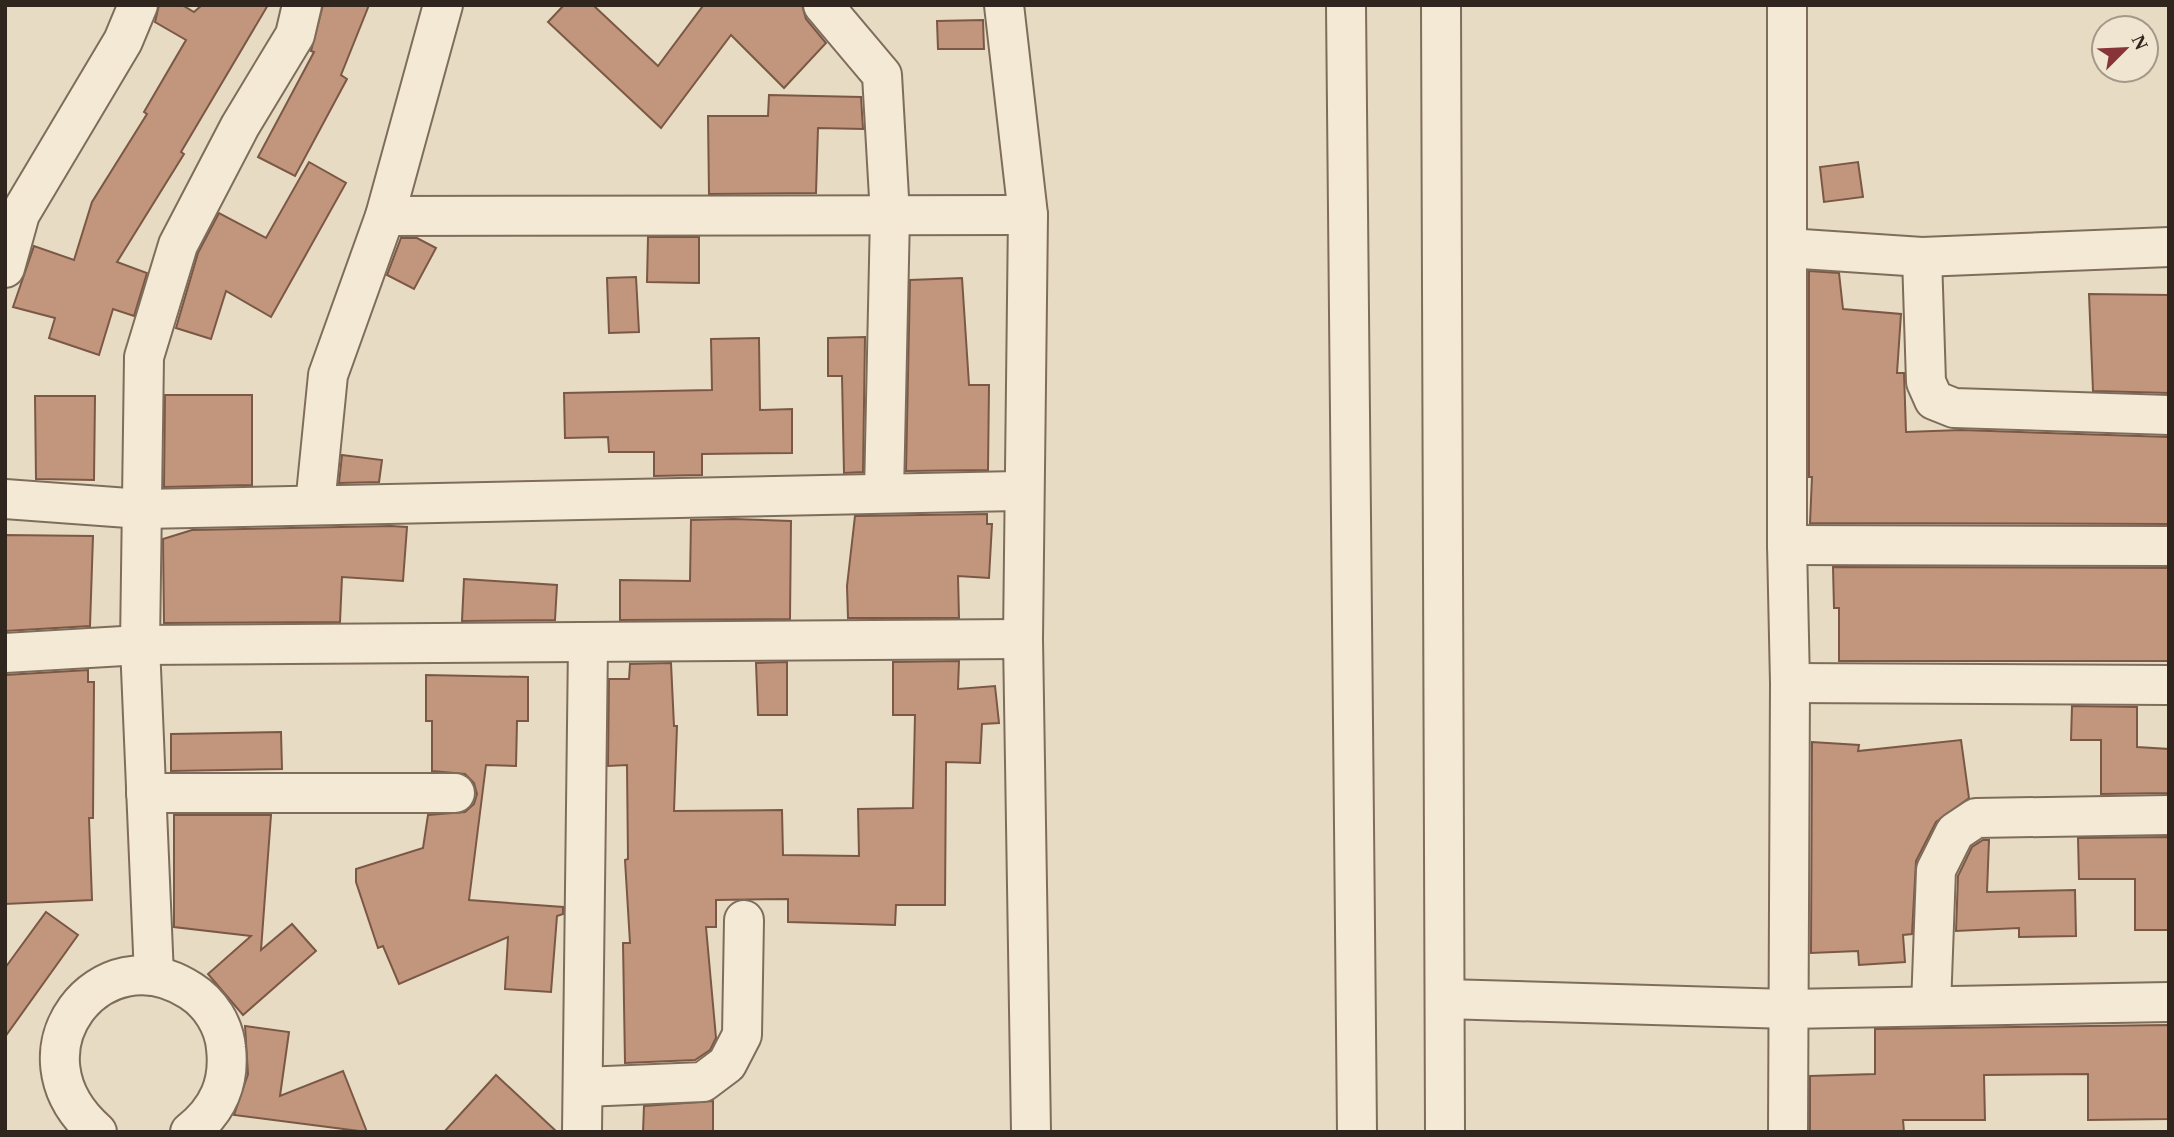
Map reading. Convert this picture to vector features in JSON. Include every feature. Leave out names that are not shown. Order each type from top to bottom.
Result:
[{"type":"street","points":[[5,268],[20,214],[123,41],[138,5]]},
{"type":"street","points":[[154,976],[140,645],[144,357],[178,245],[240,126],[295,34],[302,5]]},
{"type":"street","points":[[315,505],[328,374],[385,216],[443,5]]},
{"type":"street","points":[[823,5],[882,75],[890,215],[884,493]]},
{"type":"street","points":[[1004,5],[1028,215],[1022,491],[1031,1132]]},
{"type":"street","points":[[1346,5],[1357,1132]]},
{"type":"street","points":[[1441,5],[1445,1132]]},
{"type":"street","points":[[1787,5],[1787,545],[1790,683],[1788,1132]]},
{"type":"street","points":[[385,216],[1028,215]]},
{"type":"street","points":[[1787,248],[1922,257],[2169,247]]},
{"type":"street","points":[[1922,257],[1926,382],[1934,400],[1954,408],[2169,415]]},
{"type":"street","points":[[5,499],[142,509],[1022,491]]},
{"type":"street","points":[[1787,545],[2169,546]]},
{"type":"street","points":[[5,653],[140,645],[1023,639]]},
{"type":"street","points":[[582,1132],[588,644]]},
{"type":"street","points":[[1790,683],[2169,685]]},
{"type":"street","points":[[146,793],[455,793]]},
{"type":"street","points":[[1931,1006],[1936,870],[1955,832],[1976,818],[2169,815]]},
{"type":"street","points":[[583,1087],[703,1082],[727,1064],[742,1035],[744,920]]},
{"type":"street","points":[[79,1126],[63,1090],[59,1060],[63,1032],[77,1007],[98,988],[125,977],[154,976],[179,983],[200,997],[216,1017],[226,1041],[228,1066],[223,1091],[210,1126]]},
{"type":"street","points":[[1445,999],[1787,1009],[2169,1002]]},
{"type":"building","points":[[159,5],[182,5],[194,12],[202,5],[268,5],[181,152],[184,154],[117,262],[147,273],[134,316],[113,309],[99,355],[49,338],[55,318],[13,307],[34,246],[74,260],[92,202],[147,114],[144,112],[186,40],[155,22]]},
{"type":"building","points":[[323,5],[369,5],[341,75],[347,79],[295,176],[258,157],[314,52],[311,51]]},
{"type":"building","points":[[564,5],[593,5],[658,66],[702,7],[700,5],[802,5],[806,19],[826,43],[784,88],[731,35],[661,128],[548,22]]},
{"type":"building","points":[[983,20],[984,49],[938,49],[937,21]]},
{"type":"building","points":[[769,95],[861,97],[863,129],[818,128],[816,193],[709,194],[708,116],[768,116]]},
{"type":"building","points":[[309,162],[346,183],[271,317],[226,291],[211,339],[176,328],[198,253],[219,213],[266,238]]},
{"type":"building","points":[[1858,162],[1863,197],[1824,202],[1820,167]]},
{"type":"building","points":[[648,237],[699,237],[699,283],[647,282]]},
{"type":"building","points":[[401,238],[417,238],[436,248],[414,289],[387,275]]},
{"type":"building","points":[[1809,271],[1839,273],[1843,309],[1901,314],[1897,373],[1904,373],[1906,432],[1961,430],[2169,437],[2169,524],[1810,523],[1812,477],[1809,477]]},
{"type":"building","points":[[636,277],[639,332],[609,333],[607,278]]},
{"type":"building","points":[[962,278],[969,385],[989,385],[988,470],[906,471],[910,280]]},
{"type":"building","points":[[2089,294],[2169,295],[2169,393],[2093,391]]},
{"type":"building","points":[[865,337],[863,472],[844,473],[842,376],[828,376],[828,338]]},
{"type":"building","points":[[759,338],[760,410],[792,409],[792,453],[702,454],[702,475],[654,476],[654,452],[609,452],[608,437],[565,438],[564,393],[712,390],[711,339]]},
{"type":"building","points":[[165,395],[252,395],[252,485],[164,487]]},
{"type":"building","points":[[35,396],[95,396],[94,480],[36,479]]},
{"type":"building","points":[[342,455],[382,460],[379,482],[339,483]]},
{"type":"building","points":[[987,514],[987,524],[992,524],[989,578],[958,576],[959,618],[848,618],[847,586],[855,516]]},
{"type":"building","points":[[691,520],[791,521],[790,619],[620,620],[620,580],[690,581]]},
{"type":"building","points":[[407,527],[403,581],[342,577],[340,622],[164,623],[163,539],[192,530]]},
{"type":"building","points":[[5,535],[93,536],[90,626],[5,631]]},
{"type":"building","points":[[1833,567],[2169,568],[2169,661],[1839,661],[1839,608],[1834,608]]},
{"type":"building","points":[[464,579],[557,585],[555,620],[462,621]]},
{"type":"building","points":[[959,661],[958,689],[995,686],[999,723],[982,724],[980,763],[946,762],[945,905],[896,905],[895,925],[788,922],[788,899],[716,900],[716,927],[706,927],[716,1038],[710,1050],[695,1060],[625,1063],[623,943],[630,943],[625,860],[628,859],[627,765],[608,766],[609,679],[629,679],[630,664],[671,663],[674,726],[677,726],[674,811],[782,810],[783,855],[859,856],[858,809],[913,808],[915,715],[893,715],[893,662]]},
{"type":"building","points":[[787,662],[787,715],[758,715],[756,663]]},
{"type":"building","points":[[88,670],[88,682],[94,682],[93,818],[89,818],[92,900],[5,904],[5,675]]},
{"type":"building","points":[[426,675],[528,677],[528,721],[517,721],[516,766],[486,765],[469,900],[563,907],[563,914],[557,916],[551,992],[505,989],[508,937],[399,984],[383,946],[378,948],[356,882],[356,869],[423,848],[428,815],[465,812],[474,804],[477,794],[474,783],[465,774],[432,771],[432,721],[426,721]]},
{"type":"building","points":[[2072,706],[2137,707],[2137,747],[2169,749],[2169,793],[2101,794],[2101,740],[2071,740]]},
{"type":"building","points":[[281,732],[282,769],[171,771],[171,734]]},
{"type":"building","points":[[1961,740],[1969,798],[1936,822],[1916,861],[1912,934],[1903,935],[1905,962],[1859,965],[1858,951],[1811,953],[1812,742],[1859,745],[1858,751]]},
{"type":"building","points":[[174,815],[271,815],[261,950],[292,924],[316,951],[243,1015],[208,974],[251,936],[174,927]]},
{"type":"building","points":[[2169,837],[2169,930],[2135,930],[2135,879],[2079,879],[2078,838]]},
{"type":"building","points":[[1983,840],[1989,840],[1987,892],[2075,890],[2076,936],[2019,937],[2019,928],[1956,931],[1958,876],[1972,847]]},
{"type":"building","points":[[46,912],[78,935],[5,1037],[5,968]]},
{"type":"building","points":[[2169,1025],[2169,1119],[2088,1120],[2088,1074],[1984,1075],[1985,1120],[1903,1120],[1904,1132],[1810,1132],[1810,1076],[1875,1074],[1875,1029]]},
{"type":"building","points":[[245,1026],[289,1032],[280,1096],[343,1071],[367,1132],[234,1115],[248,1074]]},
{"type":"building","points":[[496,1075],[557,1132],[444,1132]]},
{"type":"building","points":[[713,1101],[713,1132],[643,1132],[644,1106]]}]
